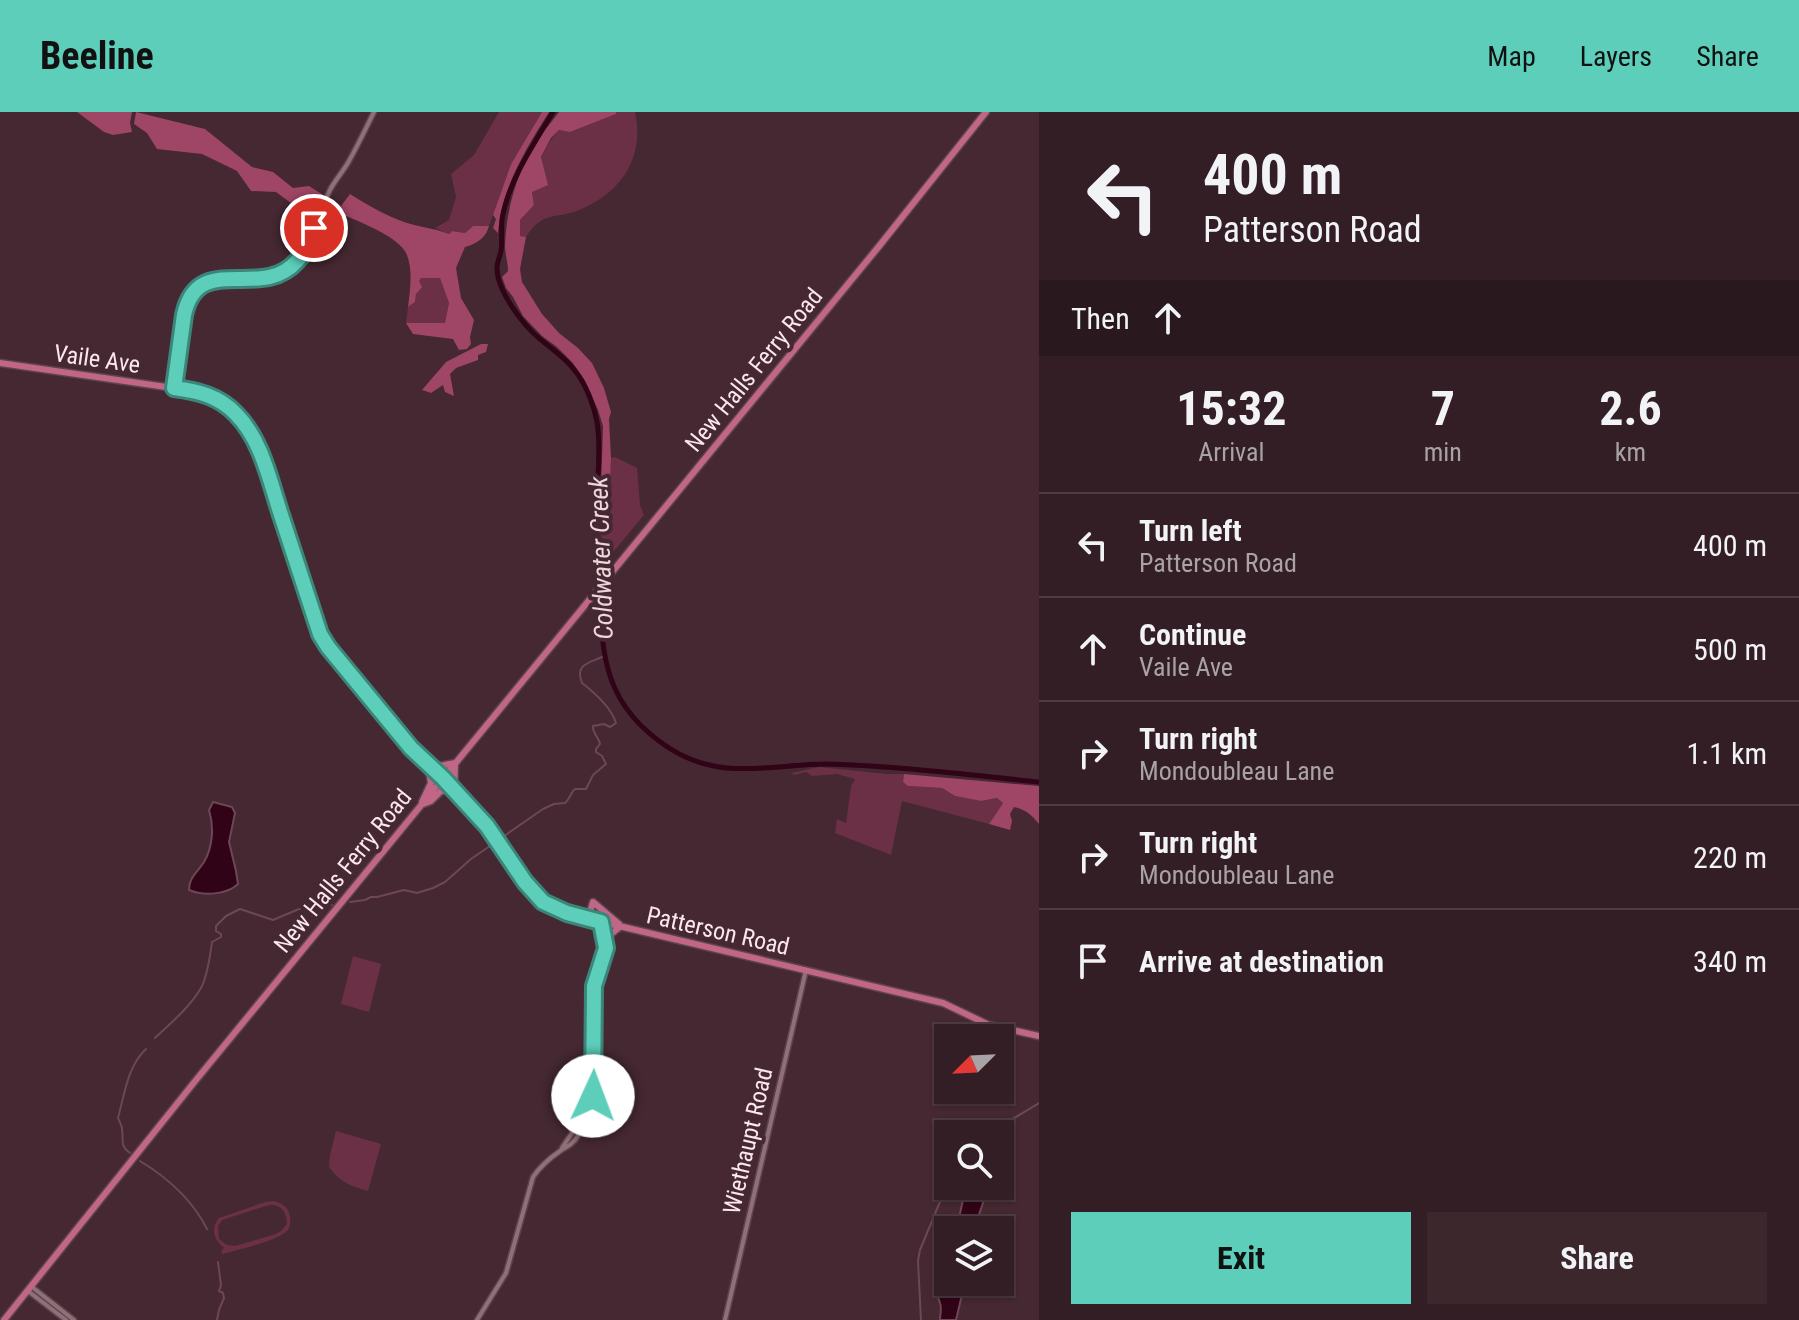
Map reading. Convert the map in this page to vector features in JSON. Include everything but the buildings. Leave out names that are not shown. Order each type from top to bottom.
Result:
[{"type":"main road","name":"New Halls Ferry Road","points":[[4,1320],[200,1075],[986,112]]},
{"type":"main road","name":"Vaile Ave","points":[[0,363],[194,391],[227,406],[253,436],[320,634],[384,716],[443,778]]},
{"type":"main road","points":[[455,763],[454,790],[441,791],[428,803],[422,804],[431,783],[428,764],[440,766],[455,763]]},
{"type":"main road","name":"Patterson Road","points":[[443,778],[487,826],[529,887],[543,902],[558,910],[943,1003],[989,1025],[1039,1036]]},
{"type":"main road","points":[[585,918],[593,902],[622,927],[606,941]]},
{"type":"street","points":[[174,388],[184,315],[190,297],[199,287],[214,280],[265,279],[280,274],[298,261],[330,189],[374,112]]},
{"type":"street","points":[[477,1320],[506,1273],[533,1177],[576,1138],[592,1103],[594,986],[606,941],[601,922]]},
{"type":"street","name":"Wiethaupt Road","points":[[725,1320],[806,970]]},
{"type":"street","points":[[30,1288],[66,1320]]},
{"type":"street","points":[[30,1288],[74,1320]]},
{"type":"shaded area","points":[[77,112],[132,112],[132,132],[113,135],[104,132]]},
{"type":"shaded area","points":[[136,112],[205,129],[252,167],[273,172],[293,188],[309,186],[325,196],[317,216],[295,206],[276,192],[251,191],[237,171],[202,154],[157,149],[147,133],[134,124]]},
{"type":"shaded area","points":[[499,112],[542,112],[511,164],[489,226],[473,226],[465,233],[452,231],[449,234],[435,228],[449,220],[456,197],[451,174],[474,155]]},
{"type":"shaded area","points":[[542,112],[549,112],[523,155],[510,185],[498,233],[493,228],[496,219],[493,215],[511,164]]},
{"type":"shaded area","points":[[559,112],[616,114],[570,132],[559,130],[551,138],[541,157],[548,185],[532,192],[534,205],[520,220],[520,236],[526,237],[520,269],[522,282],[542,314],[592,363],[604,388],[611,412],[609,520],[600,520],[603,426],[598,410],[572,362],[523,316],[502,277],[508,271],[506,231],[515,186],[535,144]]},
{"type":"shaded area","points":[[616,112],[635,112],[637,129],[633,159],[618,184],[594,203],[544,219],[526,237],[520,237],[520,220],[534,205],[533,184],[545,150],[554,136],[559,130],[570,132]]},
{"type":"shaded area","points":[[350,194],[397,219],[449,234],[452,231],[465,233],[473,226],[489,226],[480,240],[465,247],[456,268],[461,298],[474,320],[471,344],[467,349],[459,350],[453,339],[413,334],[406,323],[445,323],[449,303],[440,278],[421,278],[422,287],[416,294],[415,302],[408,307],[410,268],[402,247],[383,233],[325,207],[329,198],[341,206]]},
{"type":"shaded area","points":[[440,277],[449,303],[445,324],[406,323],[408,307],[415,302],[418,281],[421,278]]},
{"type":"shaded area","points":[[481,344],[488,344],[486,352],[478,355],[478,360],[456,368],[450,374],[454,396],[445,392],[443,385],[431,393],[422,390],[446,362]]},
{"type":"shaded area","points":[[611,458],[637,468],[640,505],[644,515],[609,557],[610,540],[600,538],[600,520],[609,519]]},
{"type":"shaded area","points":[[819,767],[904,774],[903,782],[908,786],[942,788],[955,796],[981,801],[997,798],[1003,803],[989,824],[902,801],[891,855],[835,833],[837,819],[846,823],[851,786],[855,779],[837,774],[812,776],[806,772],[791,773]]},
{"type":"shaded area","points":[[904,774],[1039,786],[1039,824],[1028,813],[1014,807],[1010,814],[1010,830],[989,824],[1003,803],[997,798],[981,801],[955,796],[942,788],[908,786],[903,782]]},
{"type":"shaded area","points":[[213,802],[232,807],[235,813],[229,842],[238,884],[221,892],[201,893],[189,890],[189,886],[204,862],[211,843],[209,810]]},
{"type":"shaded area","points":[[353,956],[381,964],[369,1012],[341,1004]]},
{"type":"shaded area","points":[[336,1131],[381,1144],[368,1191],[346,1183],[329,1167]]},
{"type":"shaded area","points":[[963,1200],[983,1200],[978,1216],[959,1216]]},
{"type":"shaded area","points":[[273,1201],[287,1208],[290,1219],[288,1230],[267,1241],[222,1254],[224,1248],[216,1238],[214,1230],[219,1218]],"holes":[[[273,1205],[280,1207],[286,1216],[287,1224],[281,1231],[235,1246],[219,1239],[218,1226],[222,1220]]]},
{"type":"shaded area","points":[[938,1296],[962,1296],[956,1320],[940,1320],[941,1305]]},
{"type":"waterway","name":"Coldwater Creek","points":[[553,112],[524,161],[507,200],[502,219],[498,277],[506,297],[526,325],[576,372],[594,409],[599,440],[597,528],[602,634],[610,677],[631,714],[647,732],[669,748],[708,765],[747,769],[854,765],[1039,782]]},
{"type":"waterway","points":[[350,902],[404,890],[417,893],[433,888],[543,809],[565,803],[575,789],[586,789],[593,775],[606,764],[596,752],[600,744],[593,726],[604,724],[610,727],[616,723],[606,706],[582,683],[580,671],[585,665],[604,656]]},
{"type":"waterway","points":[[155,1038],[198,993],[207,970],[212,942],[221,937],[216,926],[226,916],[240,909],[273,920],[299,909],[332,905]]},
{"type":"waterway","points":[[130,1153],[123,1145],[118,1118],[131,1072],[146,1049]]},
{"type":"waterway","points":[[1011,1120],[1039,1103]]},
{"type":"waterway","points":[[140,1161],[178,1190],[207,1229]]},
{"type":"waterway","points":[[921,1320],[918,1261],[941,1200]]},
{"type":"waterway","points":[[217,1320],[224,1298],[219,1291],[218,1262]]},
{"type":"route","points":[[314,228],[304,252],[294,265],[280,274],[265,279],[214,280],[199,287],[190,297],[184,315],[174,388],[219,400],[244,422],[253,436],[320,634],[328,647],[411,748],[487,826],[502,851],[543,902],[558,910],[601,922],[606,948],[594,986],[593,1096]]}]
